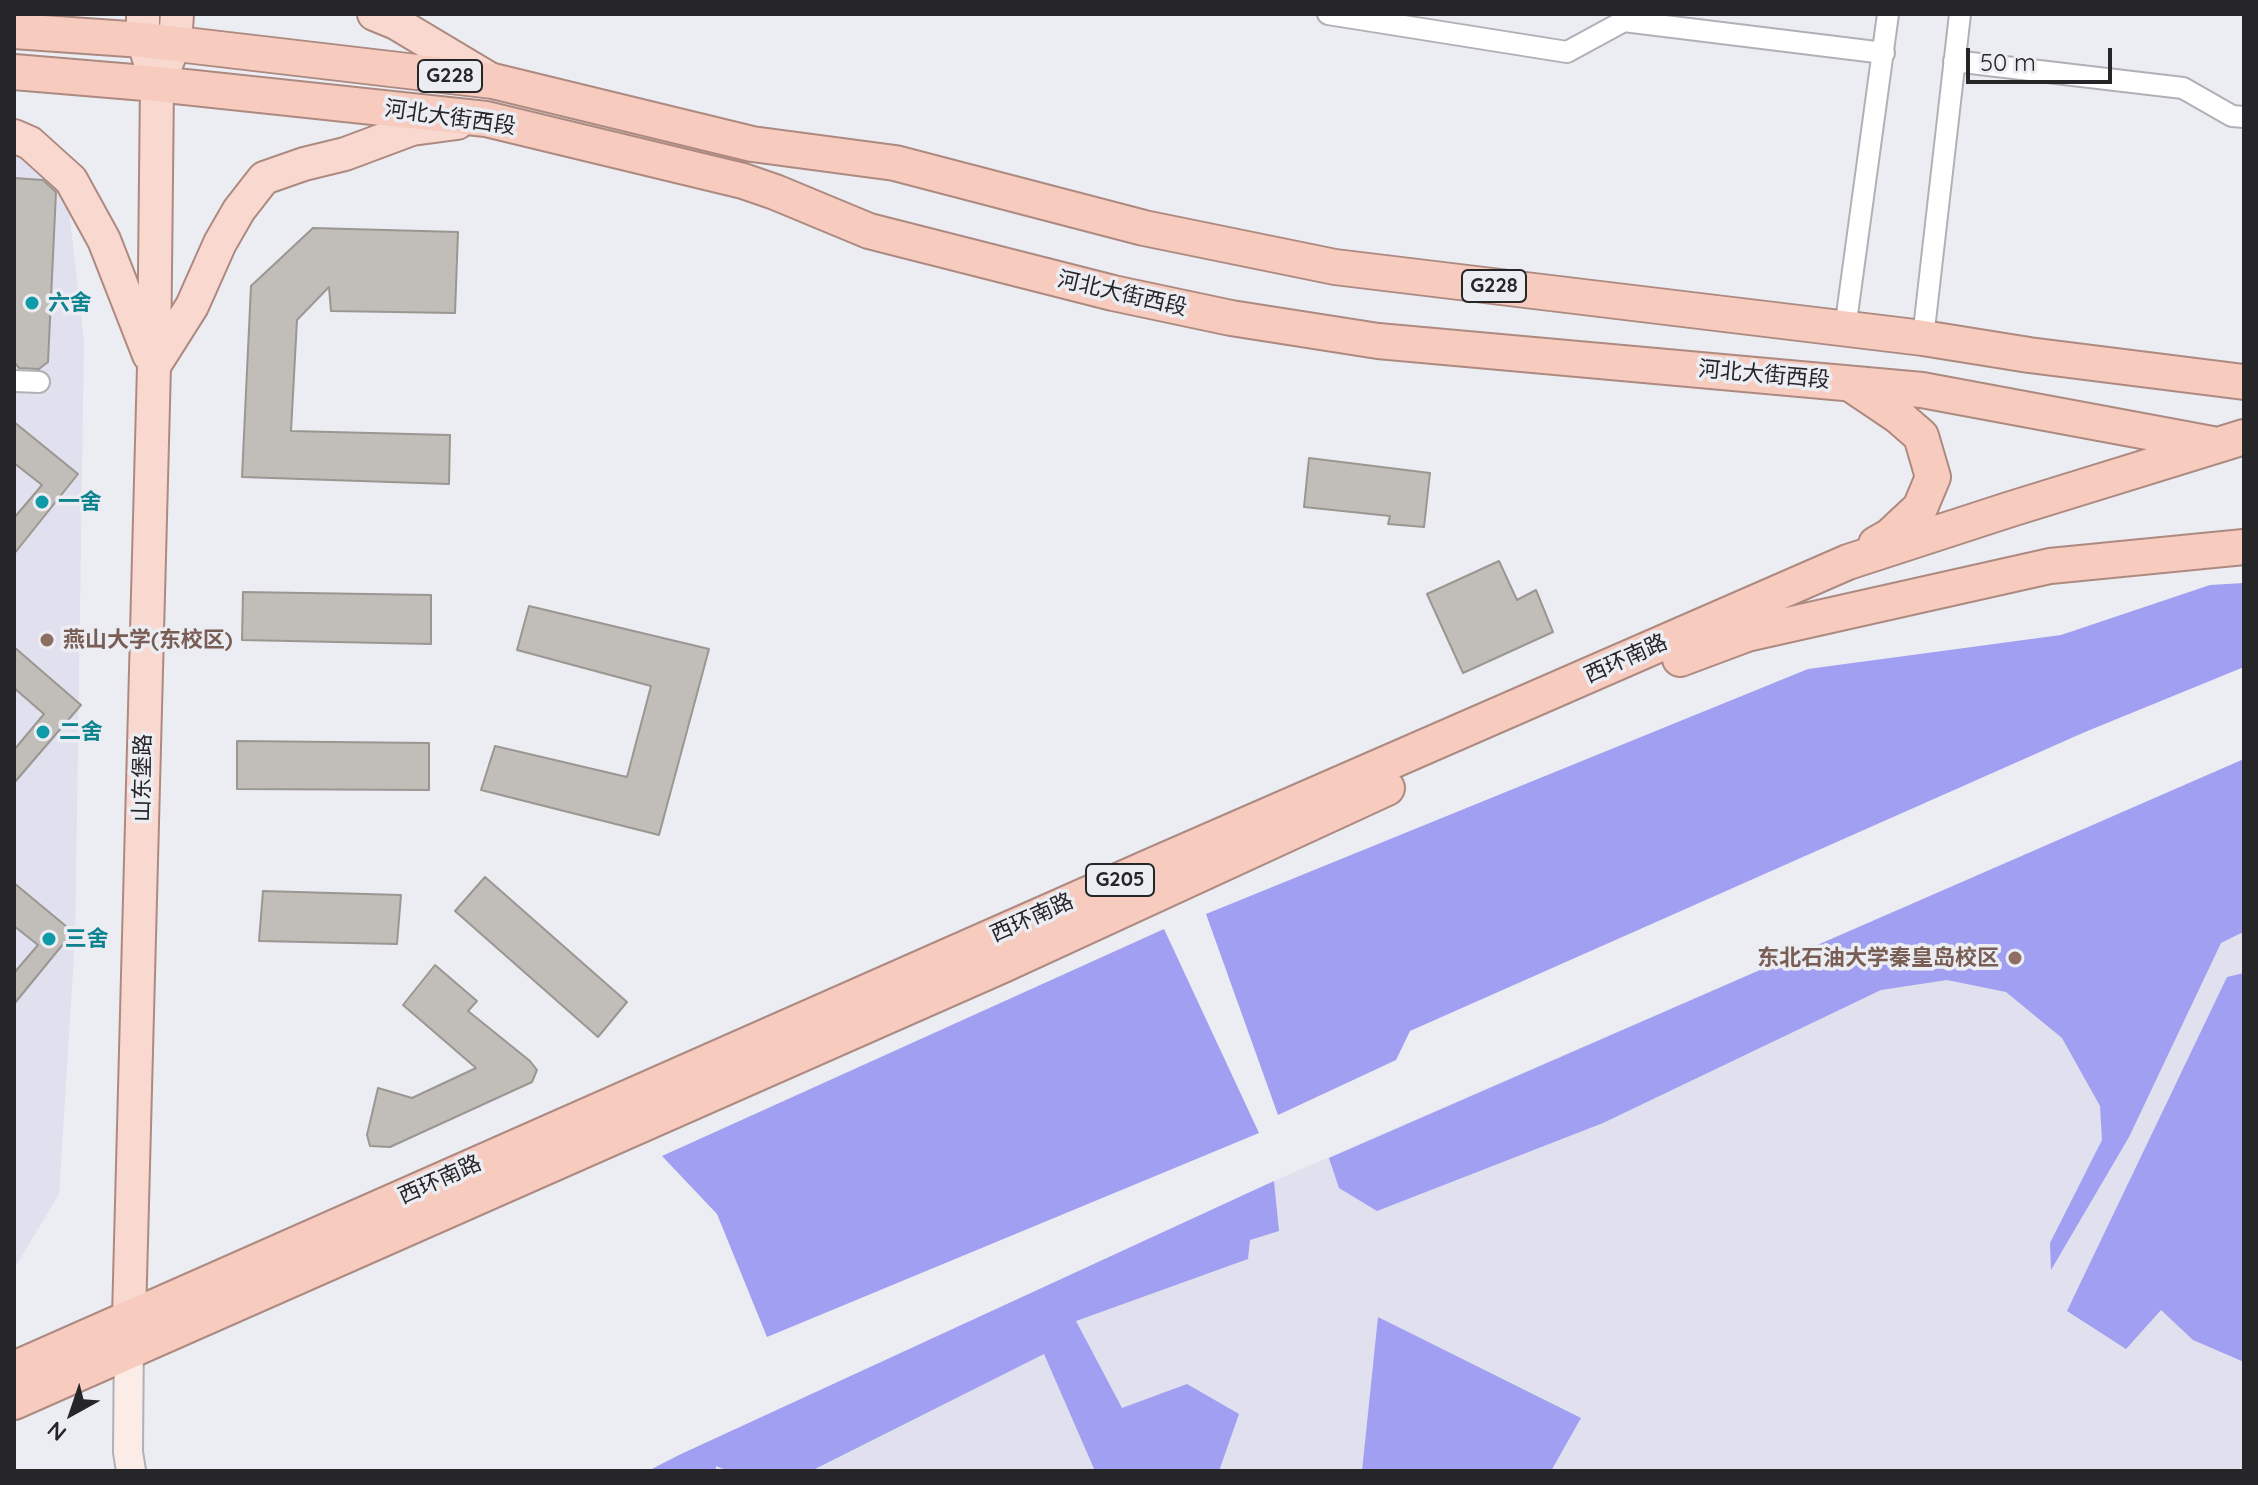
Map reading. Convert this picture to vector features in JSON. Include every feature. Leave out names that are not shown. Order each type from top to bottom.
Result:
[{"type":"highway","name":"河北大街西段","points":[[14,31],[160,28],[493,81],[752,144],[895,163],[1144,228],[1335,267],[1923,338],[2029,355],[2244,382]]},
{"type":"highway","name":"河北大街西段","points":[[14,72],[486,119],[743,181],[869,231],[1113,293],[1231,318],[1378,341],[1922,390],[2236,444]]},
{"type":"highway","points":[[1848,383],[1898,416],[1921,436],[1933,477],[1920,508],[1890,536],[1848,562]]},
{"type":"highway","name":"西环南路","points":[[14,1369],[1848,562],[2011,509],[2236,444]]},
{"type":"highway","name":"西环南路","points":[[14,1402],[1003,965],[1623,679],[1747,634],[2050,566],[2244,547]]},
{"type":"main road","points":[[374,14],[396,23],[493,81]]},
{"type":"main road","name":"山东堡路","points":[[131,1471],[128,1452],[129,1317],[160,28]]},
{"type":"main road","points":[[154,366],[192,306],[220,243],[239,210],[264,178],[345,154],[412,129],[486,119]]},
{"type":"main road","points":[[14,136],[30,143],[71,180],[104,240],[154,366]]},
{"type":"street","points":[[1328,14],[1567,52],[1624,21],[1884,53]]},
{"type":"street","points":[[1845,329],[1888,14]]},
{"type":"street","points":[[1923,338],[1960,14]]},
{"type":"street","points":[[1954,61],[2183,88],[2232,116],[2244,117]]},
{"type":"street","points":[[14,381],[39,382]]},
{"type":"shaded area","name":"燕山大学(东校区)","points":[[14,153],[39,160],[67,193],[84,341],[75,938],[59,1194],[14,1269]]},
{"type":"shaded area","points":[[2244,583],[2244,667],[2085,732],[1410,1031],[1396,1060],[1278,1115],[1206,914],[1808,669],[2061,635],[2210,585]]},
{"type":"shaded area","name":"东北石油大学秦皇岛校区","points":[[2244,759],[2244,1471],[648,1471],[1274,1181]]},
{"type":"shaded area","points":[[2244,759],[2244,935],[2241,933],[2221,943],[2129,1137],[2051,1270],[2050,1243],[2102,1140],[2100,1106],[2062,1038],[2006,992],[1947,980],[1881,990],[1603,1123],[1377,1211],[1339,1188],[1329,1158]]},
{"type":"shaded area","points":[[1164,929],[1259,1133],[767,1337],[717,1214],[662,1156]]},
{"type":"shaded area","points":[[2244,973],[2244,1362],[2193,1340],[2161,1310],[2126,1349],[2067,1311],[2227,977]]},
{"type":"shaded area","points":[[1274,1181],[1279,1231],[1250,1240],[1248,1259],[1076,1321],[1122,1408],[1187,1384],[1239,1414],[1219,1471],[1095,1471],[1044,1354],[811,1471],[729,1471],[716,1466],[716,1471],[648,1471],[679,1455]]},
{"type":"shaded area","points":[[1378,1317],[1581,1418],[1551,1471],[1362,1471]]},
{"type":"building","name":"六舍","points":[[14,178],[43,180],[56,192],[48,362],[39,369],[19,368],[14,362]]},
{"type":"building","points":[[313,228],[458,232],[455,313],[331,311],[329,287],[297,320],[291,431],[450,435],[449,484],[242,477],[251,286]]},
{"type":"building","name":"一舍","points":[[14,422],[78,474],[14,554],[14,518],[42,485],[14,463]]},
{"type":"building","points":[[1309,458],[1430,473],[1424,527],[1388,524],[1390,516],[1304,507]]},
{"type":"building","points":[[1499,561],[1517,600],[1536,590],[1553,632],[1463,673],[1427,594]]},
{"type":"building","points":[[243,592],[431,595],[431,644],[242,640]]},
{"type":"building","points":[[529,606],[709,649],[659,835],[481,790],[495,746],[627,777],[651,686],[517,650]]},
{"type":"building","name":"二舍","points":[[14,647],[81,705],[14,783],[14,750],[44,714],[14,688]]},
{"type":"building","points":[[237,741],[429,743],[429,790],[237,789]]},
{"type":"building","points":[[485,877],[627,1002],[598,1037],[455,911]]},
{"type":"building","name":"三舍","points":[[14,883],[73,932],[14,1004],[14,973],[38,945],[14,926]]},
{"type":"building","points":[[263,891],[401,895],[397,944],[259,941]]},
{"type":"building","points":[[435,965],[477,1001],[468,1011],[537,1070],[532,1082],[390,1147],[370,1146],[367,1135],[378,1088],[412,1098],[476,1068],[403,1005]]},
{"type":"place","name":"六舍","points":[[32,303]]},
{"type":"place","name":"一舍","points":[[42,502]]},
{"type":"place","name":"燕山大学(东校区)","points":[[47,640]]},
{"type":"place","name":"二舍","points":[[43,732]]},
{"type":"place","name":"三舍","points":[[49,939]]},
{"type":"place","name":"东北石油大学秦皇岛校区","points":[[2015,958]]}]
